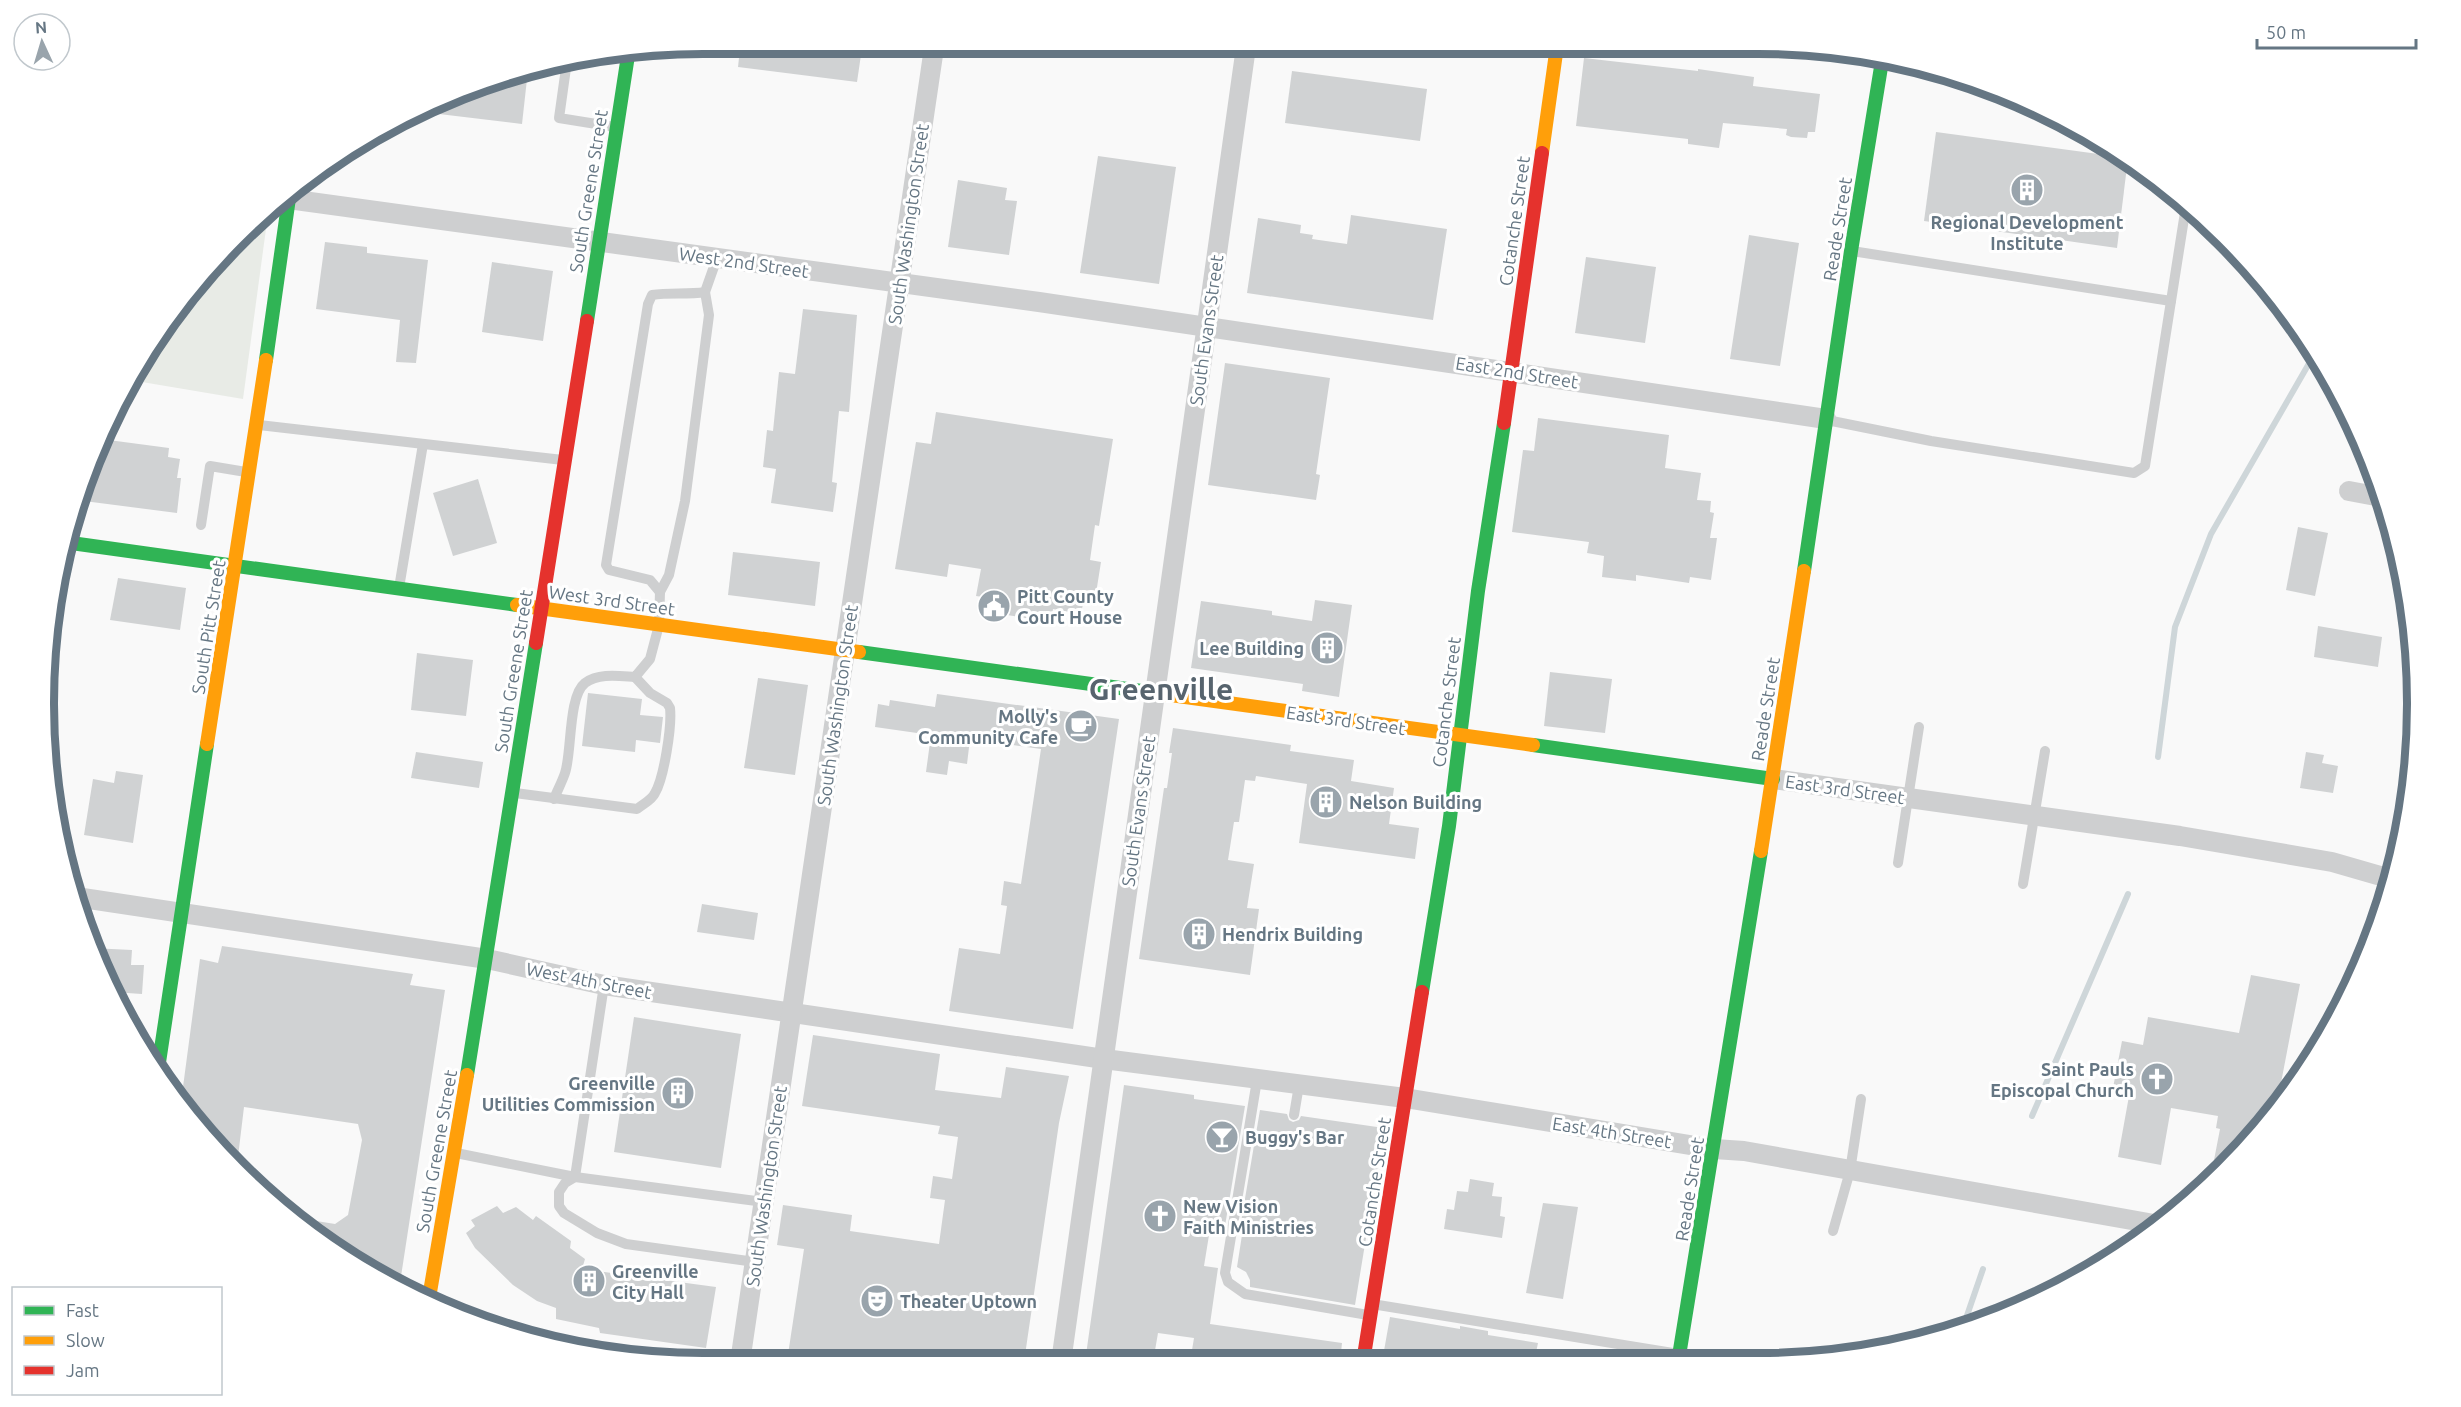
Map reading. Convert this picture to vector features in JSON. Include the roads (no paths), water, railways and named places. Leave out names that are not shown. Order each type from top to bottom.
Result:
[{"type":"street","name":"South Washington Street","points":[[741,1353],[933,54]]},
{"type":"street","name":"South Evans Street","points":[[1062,1353],[1244,54]]},
{"type":"street","name":"Cotanche Street","points":[[1364,1353],[1371,1310],[1370,1278],[1405,1098],[1449,826],[1479,579],[1512,372],[1556,54]]},
{"type":"street","name":"South Greene Street","points":[[430,1292],[487,959],[627,59]]},
{"type":"street","name":"Reade Street","points":[[1680,1353],[1773,779],[1851,251],[1881,66]]},
{"type":"street","name":"West 2nd Street","points":[[296,198],[1207,328]]},
{"type":"street","name":"South Pitt Street","points":[[160,1058],[180,913],[236,567],[285,207]]},
{"type":"street","name":"East 2nd Street","points":[[1207,328],[1826,419]]},
{"type":"street","points":[[2349,491],[2373,496]]},
{"type":"street","name":"West 3rd Street","points":[[74,543],[1155,694]]},
{"type":"street","name":"East 3rd Street","points":[[1155,694],[1459,734],[2180,836],[2332,862],[2384,877]]},
{"type":"street","name":"West 4th Street","points":[[84,898],[487,959],[604,985],[1104,1059]]},
{"type":"street","name":"East 4th Street","points":[[1104,1059],[1405,1098],[1714,1149],[1744,1151],[2148,1223]]},
{"type":"lane","points":[[566,69],[559,118],[617,127]]},
{"type":"lane","points":[[1826,419],[1931,441],[2134,473],[2145,466],[2185,214]]},
{"type":"lane","points":[[1851,251],[2171,301]]},
{"type":"lane","points":[[635,677],[651,659],[659,625],[660,591],[669,575],[685,501],[708,326],[709,315],[705,292],[717,258]]},
{"type":"lane","points":[[660,591],[650,580],[609,570],[606,565],[648,304],[652,295],[668,293],[688,295],[705,292]]},
{"type":"lane","points":[[256,424],[564,460]]},
{"type":"lane","points":[[398,589],[423,444]]},
{"type":"lane","points":[[201,525],[210,466],[249,473]]},
{"type":"lane","points":[[513,793],[554,799],[637,809],[656,793],[666,755],[670,708],[667,703],[650,693],[635,677],[612,675],[597,677],[583,684],[576,699],[566,772],[554,799]]},
{"type":"lane","points":[[1898,863],[1919,727]]},
{"type":"lane","points":[[2023,884],[2045,751]]},
{"type":"lane","points":[[604,985],[575,1176],[565,1183],[559,1192],[559,1206],[564,1213],[597,1233],[626,1244],[755,1262]]},
{"type":"lane","points":[[1257,1080],[1226,1273],[1228,1282],[1245,1294],[1371,1310],[1647,1353]]},
{"type":"lane","points":[[1294,1115],[1299,1085]]},
{"type":"lane","points":[[1833,1231],[1850,1171],[1861,1099]]},
{"type":"lane","points":[[454,1153],[575,1176],[764,1202]]},
{"type":"waterway","points":[[2158,757],[2175,627],[2211,534],[2310,362]]},
{"type":"waterway","points":[[2032,1116],[2128,894]]},
{"type":"waterway","points":[[1966,1319],[1983,1269]]},
{"type":"place","name":"Regional Development Institute","points":[[2027,190]]},
{"type":"place","name":"Pitt County Court House","points":[[994,606]]},
{"type":"place","name":"Lee Building","points":[[1327,648]]},
{"type":"place","name":"Molly's Community Cafe","points":[[1081,726]]},
{"type":"place","name":"Nelson Building","points":[[1326,802]]},
{"type":"place","name":"Hendrix Building","points":[[1199,934]]},
{"type":"place","name":"Saint Pauls Episcopal Church","points":[[2157,1079]]},
{"type":"place","name":"Greenville Utilities Commission","points":[[678,1093]]},
{"type":"place","name":"Buggy's Bar","points":[[1222,1137]]},
{"type":"place","name":"New Vision Faith Ministries","points":[[1160,1216]]},
{"type":"place","name":"Greenville City Hall","points":[[589,1281]]},
{"type":"place","name":"Theater Uptown","points":[[877,1301]]},
{"type":"district","name":"Greenville","points":[[1161,689]]}]
